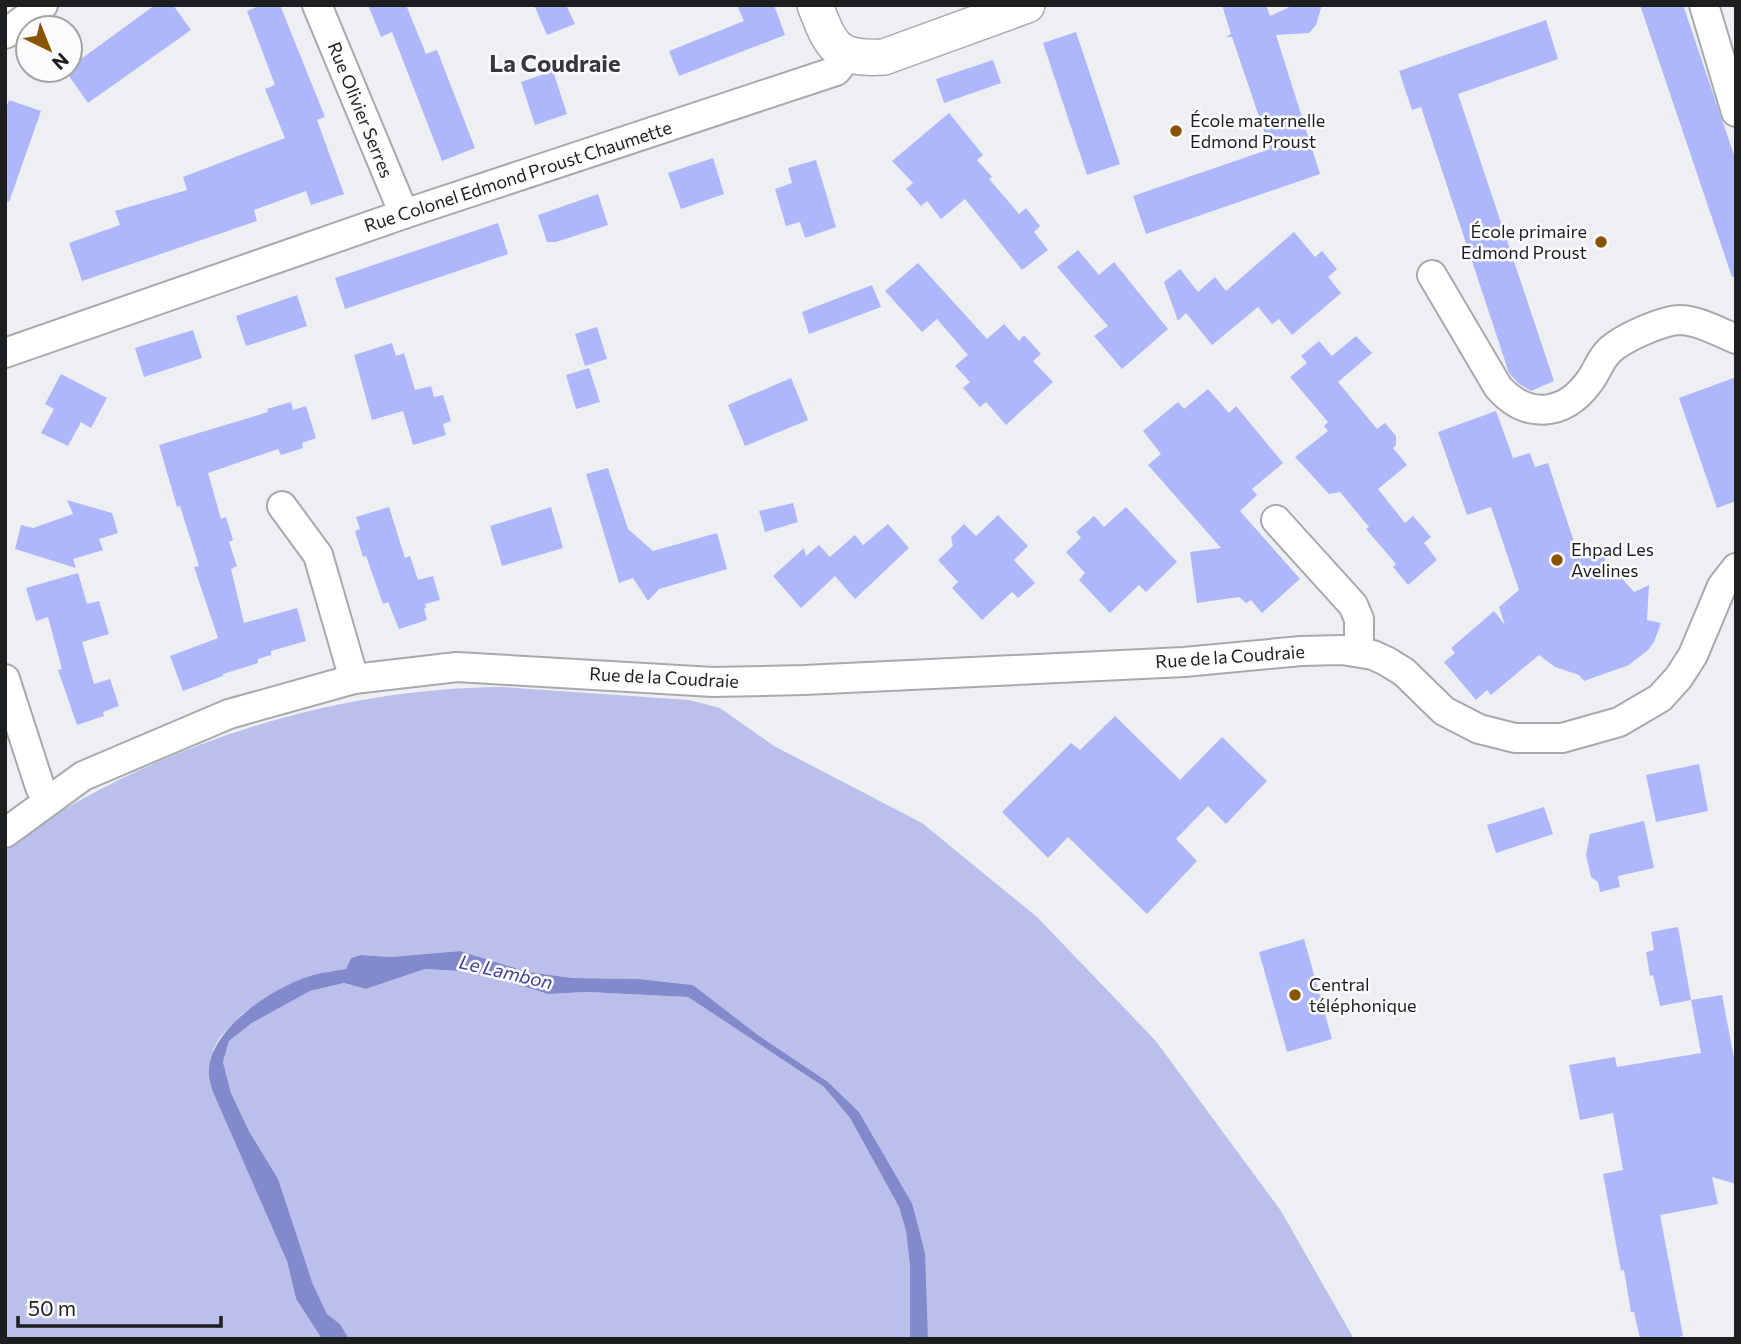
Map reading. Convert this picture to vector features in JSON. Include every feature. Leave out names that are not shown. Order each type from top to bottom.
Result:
[{"type":"street","points":[[5,34],[43,5]]},
{"type":"street","name":"Rue Olivier Serres","points":[[317,5],[404,215]]},
{"type":"street","points":[[815,5],[826,33],[834,45],[848,56],[884,57],[1027,5]]},
{"type":"street","points":[[1704,5],[1736,112]]},
{"type":"street","name":"Rue Colonel Edmond Proust Chaumette","points":[[5,353],[404,215],[836,71],[848,56]]},
{"type":"street","points":[[1432,275],[1498,387],[1509,400],[1532,410],[1550,409],[1572,398],[1591,380],[1608,352],[1622,341],[1664,324],[1676,320],[1687,321],[1736,339]]},
{"type":"street","points":[[282,506],[318,555],[354,679]]},
{"type":"street","points":[[1276,520],[1353,605],[1359,619],[1359,652]]},
{"type":"street","name":"Rue de la Coudraie","points":[[5,833],[83,776],[229,714],[354,679],[457,667],[713,682],[1184,662],[1301,651],[1359,652],[1373,655],[1404,672],[1444,711],[1479,729],[1515,738],[1562,738],[1619,722],[1660,698],[1693,655],[1722,586],[1736,568]]},
{"type":"street","points":[[5,678],[40,787],[48,801]]},
{"type":"shaded area","points":[[501,687],[689,700],[720,708],[774,746],[922,823],[1037,917],[1155,1040],[1281,1211],[1354,1339],[928,1339],[912,1203],[859,1112],[828,1082],[758,1035],[693,985],[639,979],[573,978],[528,972],[460,951],[390,957],[361,955],[351,958],[346,969],[312,975],[243,1013],[220,1037],[213,1050],[287,1261],[296,1299],[322,1339],[5,1339],[5,847],[60,811],[119,780],[179,753],[241,730],[305,712],[370,699],[435,690]]},
{"type":"shaded area","points":[[425,969],[477,972],[548,994],[587,992],[688,997],[824,1087],[850,1118],[899,1207],[906,1231],[910,1266],[911,1339],[349,1339],[340,1324],[327,1314],[312,1282],[231,1093],[223,1062],[229,1041],[252,1023],[310,991],[344,983],[366,989]]},
{"type":"water","name":"Le Lambon","points":[[460,951],[528,972],[573,978],[639,979],[693,985],[758,1035],[828,1082],[859,1112],[912,1203],[925,1253],[928,1339],[910,1337],[910,1266],[906,1231],[899,1207],[850,1118],[824,1087],[688,997],[587,992],[548,994],[477,972],[425,969],[366,989],[344,983],[310,991],[252,1023],[229,1041],[223,1062],[231,1093],[250,1133],[278,1179],[312,1282],[327,1314],[340,1324],[349,1339],[322,1339],[296,1299],[287,1261],[213,1092],[209,1073],[212,1054],[233,1024],[248,1010],[298,980],[346,969],[351,958],[361,955],[390,957]]},
{"type":"building","points":[[155,5],[173,5],[191,30],[88,103],[75,84],[84,84],[84,57]]},
{"type":"building","points":[[261,5],[280,5],[325,117],[317,120],[344,194],[311,205],[306,191],[254,210],[257,221],[82,281],[69,243],[120,225],[115,211],[187,190],[183,177],[285,138],[265,89],[275,85],[247,11]]},
{"type":"building","points":[[368,5],[406,5],[426,54],[437,50],[475,148],[442,161],[392,32],[381,37]]},
{"type":"building","points":[[534,5],[566,5],[575,24],[547,35]]},
{"type":"building","points":[[737,5],[774,5],[785,35],[679,76],[669,51],[744,21]]},
{"type":"building","points":[[1222,5],[1266,5],[1270,16],[1294,5],[1322,5],[1316,25],[1309,33],[1276,35],[1320,174],[1146,234],[1133,196],[1270,149],[1232,37],[1226,37],[1231,34]]},
{"type":"building","points":[[1640,5],[1683,5],[1736,161],[1736,276],[1732,277]]},
{"type":"building","points":[[1546,20],[1558,59],[1458,94],[1554,381],[1531,391],[1519,384],[1509,373],[1421,107],[1412,110],[1399,71]]},
{"type":"building","points":[[1076,32],[1120,164],[1087,175],[1043,43]]},
{"type":"building","points":[[993,60],[1001,83],[944,103],[936,79]]},
{"type":"building","points":[[553,71],[567,114],[535,125],[521,82]]},
{"type":"building","points":[[9,100],[41,111],[9,202],[5,201],[5,111]]},
{"type":"building","points":[[949,113],[983,155],[977,160],[992,177],[989,179],[1019,214],[1026,208],[1040,226],[1034,232],[1048,250],[1022,270],[965,199],[941,219],[927,201],[921,206],[906,189],[913,183],[892,161]]},
{"type":"building","points":[[713,158],[724,194],[681,209],[668,173]]},
{"type":"building","points":[[816,160],[836,227],[805,238],[800,222],[786,226],[775,189],[792,183],[788,168]]},
{"type":"building","points":[[598,194],[608,225],[556,242],[547,242],[538,215]]},
{"type":"building","points":[[498,223],[508,254],[345,309],[335,278]]},
{"type":"building","points":[[1294,232],[1315,257],[1322,251],[1337,269],[1328,277],[1341,293],[1292,335],[1279,319],[1272,324],[1258,307],[1212,345],[1186,313],[1178,321],[1164,282],[1180,269],[1198,292],[1215,277],[1226,291]]},
{"type":"building","points":[[1078,250],[1099,275],[1114,262],[1168,329],[1122,369],[1094,336],[1108,326],[1057,267]]},
{"type":"building","points":[[918,263],[987,339],[1004,324],[1019,341],[1024,335],[1041,354],[1033,361],[1053,382],[1006,425],[986,402],[980,407],[963,388],[970,382],[955,366],[968,355],[937,319],[922,332],[885,291]]},
{"type":"building","points":[[872,285],[881,307],[809,334],[802,312]]},
{"type":"building","points":[[297,295],[307,326],[246,346],[236,316]]},
{"type":"building","points":[[597,327],[607,359],[585,366],[575,334]]},
{"type":"building","points":[[193,330],[202,358],[144,377],[135,348]]},
{"type":"building","points":[[1356,336],[1372,353],[1338,382],[1377,429],[1385,423],[1396,436],[1396,445],[1393,448],[1407,465],[1378,489],[1405,523],[1413,516],[1431,537],[1424,543],[1437,560],[1408,585],[1393,567],[1396,564],[1366,529],[1369,527],[1340,492],[1329,494],[1295,457],[1328,431],[1324,426],[1328,422],[1290,377],[1307,363],[1301,356],[1319,341],[1332,356]]},
{"type":"building","points":[[392,343],[396,356],[404,353],[415,390],[431,386],[434,397],[443,395],[451,421],[443,424],[446,435],[413,445],[403,411],[372,420],[354,355]]},
{"type":"building","points":[[589,368],[600,402],[576,409],[566,375]]},
{"type":"building","points":[[61,374],[107,398],[91,428],[81,422],[68,446],[41,433],[54,409],[45,404]]},
{"type":"building","points":[[1736,377],[1736,501],[1717,508],[1679,398]]},
{"type":"building","points":[[791,378],[808,420],[745,446],[728,405]]},
{"type":"building","points":[[1208,389],[1229,413],[1236,406],[1283,463],[1252,489],[1257,495],[1240,511],[1300,579],[1262,613],[1251,600],[1246,603],[1239,597],[1197,603],[1190,552],[1221,548],[1148,465],[1161,454],[1143,431],[1178,402],[1184,409]]},
{"type":"building","points":[[291,402],[293,410],[306,406],[316,438],[302,443],[303,448],[281,455],[278,449],[208,473],[221,519],[226,517],[233,540],[229,542],[237,566],[231,569],[244,623],[297,608],[306,641],[271,651],[271,655],[258,659],[258,663],[183,691],[170,656],[218,638],[194,567],[199,566],[180,506],[177,507],[159,445],[268,412],[267,409]]},
{"type":"building","name":"Ehpad Les Avelines","points":[[1496,411],[1513,458],[1530,453],[1535,467],[1548,463],[1576,548],[1607,551],[1604,565],[1619,575],[1634,592],[1649,585],[1647,620],[1661,623],[1648,650],[1629,665],[1584,681],[1579,675],[1555,667],[1539,655],[1491,695],[1487,690],[1476,700],[1444,662],[1455,653],[1451,648],[1494,611],[1505,625],[1499,607],[1519,590],[1491,507],[1467,515],[1438,432]]},
{"type":"building","points":[[608,468],[628,529],[653,551],[717,533],[727,569],[659,589],[648,601],[633,578],[619,583],[586,474]]},
{"type":"building","points":[[67,500],[112,513],[118,533],[99,539],[103,550],[73,559],[76,568],[15,549],[21,525],[33,528],[73,514]]},
{"type":"building","points":[[793,503],[798,522],[765,532],[759,511]]},
{"type":"building","points":[[389,507],[405,558],[410,556],[418,580],[433,576],[440,600],[425,604],[427,620],[399,629],[388,602],[383,604],[355,531],[360,529],[356,517]]},
{"type":"building","points":[[551,507],[563,548],[502,566],[490,526]]},
{"type":"building","points":[[1126,507],[1177,562],[1146,592],[1139,585],[1110,613],[1079,580],[1085,573],[1066,552],[1081,538],[1076,532],[1094,516],[1104,527]]},
{"type":"building","points":[[998,515],[1028,546],[1014,560],[1035,583],[1018,598],[1012,592],[982,620],[952,588],[958,582],[938,560],[953,546],[951,537],[964,524],[976,536]]},
{"type":"building","points":[[888,524],[909,548],[855,599],[835,576],[801,608],[773,576],[804,548],[806,556],[819,545],[830,557],[855,535],[863,545]]},
{"type":"building","points":[[78,573],[87,604],[99,601],[109,634],[82,642],[94,684],[110,679],[119,706],[103,712],[104,716],[77,725],[58,670],[62,669],[48,617],[36,621],[26,588]]},
{"type":"building","points":[[1115,716],[1180,780],[1222,737],[1267,781],[1226,824],[1208,806],[1176,839],[1197,861],[1147,914],[1068,837],[1048,858],[1002,812],[1071,743],[1080,750]]},
{"type":"building","points":[[1699,764],[1708,811],[1656,822],[1646,775]]},
{"type":"building","points":[[1544,807],[1553,834],[1496,853],[1487,825]]},
{"type":"building","points":[[1644,821],[1654,868],[1618,876],[1620,887],[1600,892],[1598,882],[1591,877],[1586,855],[1590,834]]},
{"type":"building","points":[[1678,927],[1691,1000],[1660,1006],[1653,975],[1650,976],[1646,952],[1654,950],[1651,932]]},
{"type":"building","name":"Central téléphonique","points":[[1304,939],[1332,1039],[1287,1052],[1259,952]]},
{"type":"building","points":[[1722,995],[1736,1069],[1736,1184],[1712,1177],[1718,1204],[1660,1215],[1683,1336],[1640,1339],[1634,1312],[1631,1312],[1624,1270],[1621,1271],[1603,1174],[1623,1170],[1613,1113],[1580,1120],[1569,1065],[1615,1057],[1617,1067],[1701,1053],[1691,1000]]},
{"type":"place","name":"École maternelle Edmond Proust","points":[[1176,131]]},
{"type":"place","name":"École primaire Edmond Proust","points":[[1601,242]]},
{"type":"place","name":"Ehpad Les Avelines","points":[[1557,560]]},
{"type":"place","name":"Central téléphonique","points":[[1295,995]]},
{"type":"district","name":"La Coudraie","points":[[555,64]]}]
